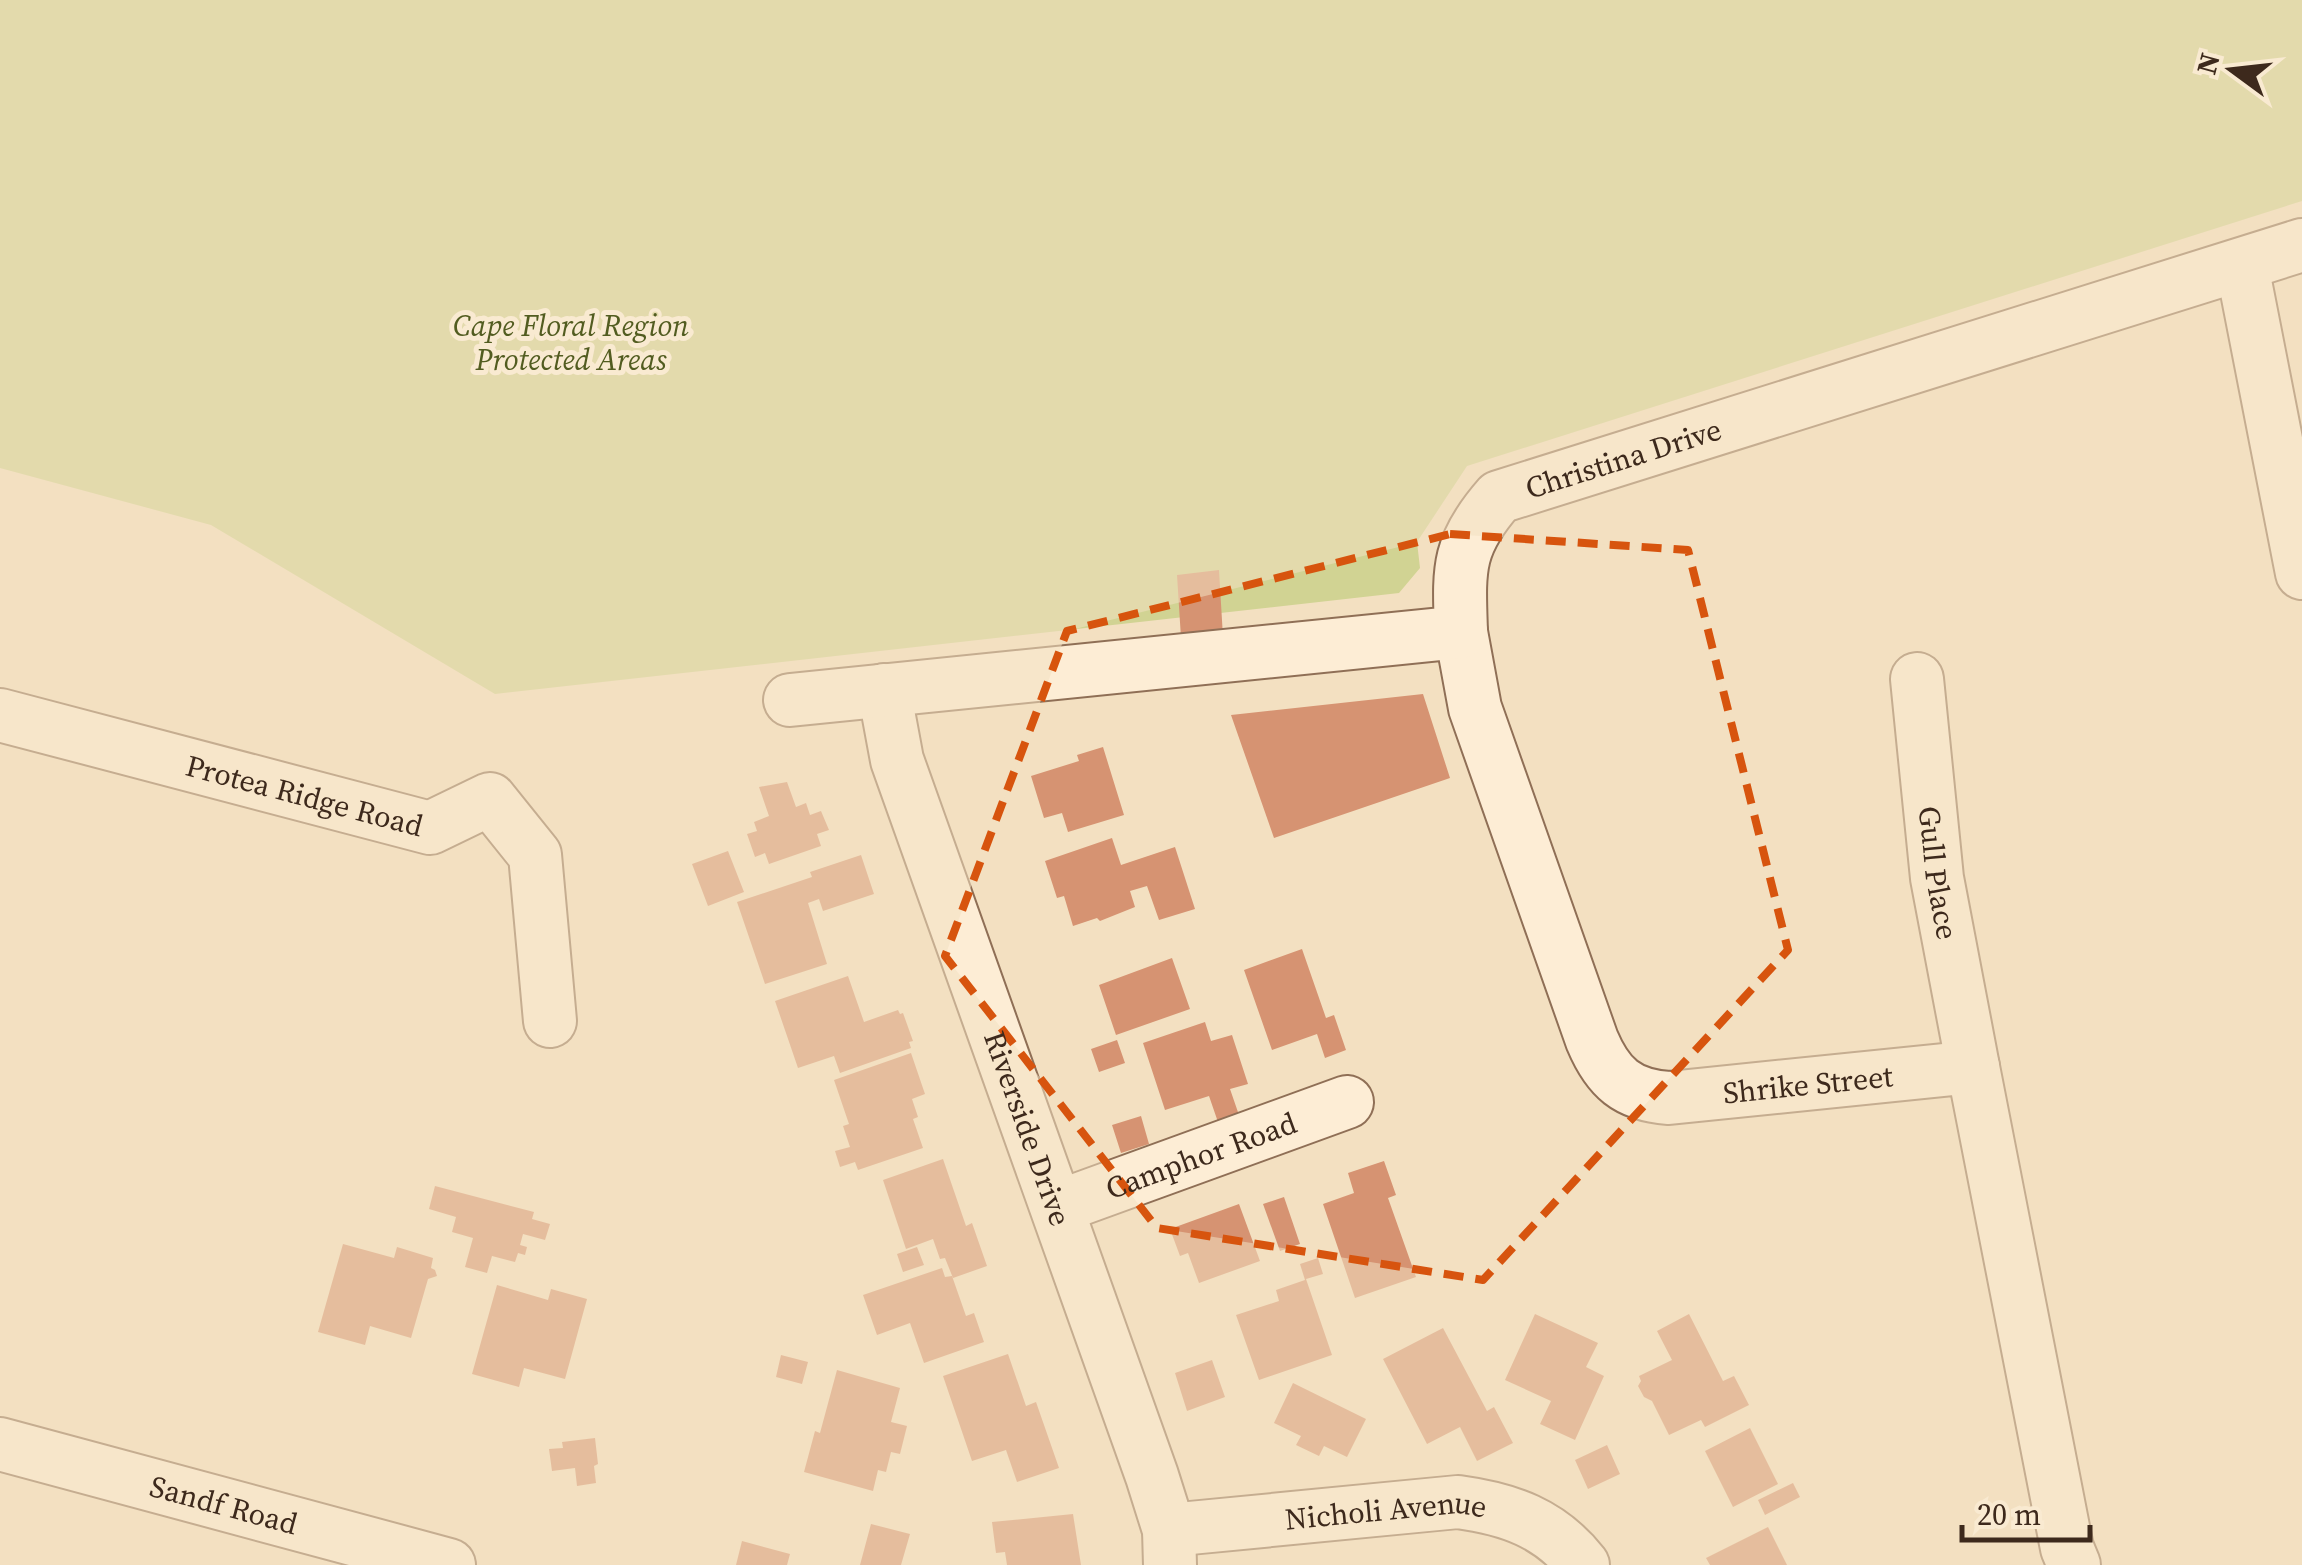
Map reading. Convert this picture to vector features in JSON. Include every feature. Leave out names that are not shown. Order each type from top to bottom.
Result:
[{"type":"street","name":"Christina Drive","points":[[1461,632],[1458,568],[1476,524],[1499,497],[2302,245]]},
{"type":"street","points":[[2242,266],[2302,574]]},
{"type":"street","points":[[790,700],[1461,632]]},
{"type":"street","name":"Shrike Street","points":[[1461,632],[1476,708],[1592,1040],[1612,1078],[1649,1096],[1668,1098],[1973,1067]]},
{"type":"street","name":"Gull Place","points":[[1917,679],[1937,878],[1973,1067]]},
{"type":"street","name":"Riverside Drive","points":[[884,690],[897,760],[1058,1207],[1170,1548]]},
{"type":"street","name":"Protea Ridge Road","points":[[0,715],[430,828],[490,799],[535,855],[550,1021]]},
{"type":"street","points":[[1973,1067],[2067,1548],[2074,1565]]},
{"type":"street","name":"Camphor Road","points":[[1058,1207],[1347,1102]]},
{"type":"street","name":"Sandf Road","points":[[0,1444],[448,1565]]},
{"type":"street","name":"Nicholi Avenue","points":[[1170,1548],[1458,1502],[1503,1508],[1542,1527],[1583,1565]]},
{"type":"highlighted area","points":[[1450,534],[1688,550],[1788,950],[1483,1280],[1157,1228],[945,956],[1067,631]]},
{"type":"green space","name":"Cape Floral Region Protected Areas","points":[[0,0],[2302,0],[2302,201],[1467,466],[1417,542],[1420,568],[1399,593],[495,694],[211,525],[0,468]]},
{"type":"building","points":[[1219,570],[1223,637],[1181,638],[1177,575]]},
{"type":"building","points":[[1423,694],[1450,778],[1274,838],[1231,715]]},
{"type":"building","points":[[1103,747],[1124,815],[1068,832],[1062,813],[1044,818],[1031,776],[1079,761],[1077,755]]},
{"type":"building","points":[[787,782],[796,807],[806,803],[810,815],[821,811],[829,830],[817,834],[821,846],[769,864],[765,853],[755,857],[747,834],[757,831],[754,822],[769,816],[759,787]]},
{"type":"building","points":[[1112,838],[1121,865],[1175,847],[1195,909],[1159,920],[1147,886],[1130,891],[1135,907],[1100,921],[1097,918],[1073,926],[1064,896],[1057,898],[1045,861]]},
{"type":"building","points":[[728,851],[744,892],[708,906],[692,864]]},
{"type":"building","points":[[861,855],[874,894],[823,911],[819,899],[808,903],[827,964],[765,984],[737,902],[812,877],[810,872]]},
{"type":"building","points":[[1302,949],[1326,1018],[1334,1015],[1346,1050],[1325,1058],[1317,1034],[1272,1050],[1244,970]]},
{"type":"building","points":[[1172,958],[1190,1009],[1116,1035],[1099,985]]},
{"type":"building","points":[[848,976],[864,1022],[898,1010],[903,1013],[913,1041],[909,1042],[911,1048],[840,1073],[834,1056],[798,1068],[775,1001]]},
{"type":"building","points":[[1205,1022],[1211,1041],[1232,1035],[1248,1084],[1230,1089],[1240,1118],[1219,1125],[1209,1096],[1165,1110],[1143,1043]]},
{"type":"building","points":[[1117,1040],[1125,1063],[1099,1072],[1091,1049]]},
{"type":"building","points":[[911,1053],[925,1094],[912,1099],[918,1117],[913,1119],[923,1148],[858,1170],[855,1162],[840,1167],[835,1151],[850,1147],[843,1126],[849,1124],[834,1080]]},
{"type":"building","points":[[1141,1116],[1149,1144],[1121,1153],[1112,1125]]},
{"type":"building","points":[[943,1159],[966,1226],[972,1223],[987,1266],[953,1278],[933,1239],[906,1249],[883,1180]]},
{"type":"building","points":[[1384,1161],[1396,1195],[1388,1198],[1416,1277],[1355,1298],[1323,1204],[1354,1193],[1348,1173]]},
{"type":"building","points":[[435,1186],[534,1212],[532,1219],[550,1224],[545,1240],[523,1234],[520,1245],[527,1247],[525,1255],[518,1253],[515,1262],[492,1256],[487,1273],[465,1267],[473,1238],[452,1232],[456,1217],[429,1209]]},
{"type":"building","points":[[1284,1197],[1300,1244],[1280,1251],[1263,1204]]},
{"type":"building","points":[[1239,1204],[1260,1261],[1199,1283],[1188,1253],[1180,1256],[1170,1229]]},
{"type":"building","points":[[343,1244],[394,1258],[397,1247],[433,1258],[431,1268],[437,1276],[428,1279],[411,1338],[370,1326],[365,1345],[318,1332]]},
{"type":"building","points":[[917,1247],[924,1265],[903,1272],[897,1254]]},
{"type":"building","points":[[1318,1258],[1323,1274],[1306,1279],[1332,1355],[1259,1380],[1236,1315],[1279,1301],[1276,1290],[1305,1280],[1300,1264]]},
{"type":"building","points":[[942,1268],[945,1277],[952,1276],[966,1316],[974,1313],[984,1342],[924,1363],[910,1323],[877,1335],[863,1295]]},
{"type":"building","points":[[497,1285],[548,1300],[551,1289],[587,1299],[565,1379],[524,1368],[519,1387],[472,1374]]},
{"type":"building","points":[[1535,1314],[1598,1343],[1586,1367],[1604,1376],[1575,1440],[1540,1424],[1551,1401],[1505,1380]]},
{"type":"building","points":[[1689,1314],[1723,1381],[1734,1376],[1749,1405],[1705,1427],[1701,1420],[1669,1435],[1652,1401],[1644,1397],[1638,1386],[1639,1376],[1672,1360],[1657,1331]]},
{"type":"building","points":[[1443,1328],[1487,1411],[1494,1407],[1513,1443],[1477,1461],[1460,1427],[1427,1444],[1383,1359]]},
{"type":"building","points":[[1008,1354],[1026,1406],[1036,1402],[1059,1468],[1017,1482],[1006,1450],[972,1461],[943,1376]]},
{"type":"building","points":[[781,1355],[808,1362],[802,1384],[776,1377]]},
{"type":"building","points":[[1212,1360],[1225,1397],[1187,1411],[1175,1373]]},
{"type":"building","points":[[837,1370],[900,1388],[891,1422],[907,1426],[900,1454],[891,1452],[886,1472],[878,1470],[873,1491],[804,1472],[815,1431],[820,1433]]},
{"type":"building","points":[[1293,1383],[1366,1419],[1347,1457],[1324,1446],[1319,1456],[1296,1445],[1301,1436],[1274,1423]]},
{"type":"building","points":[[1750,1428],[1778,1484],[1733,1507],[1705,1451]]},
{"type":"building","points":[[595,1438],[596,1483],[577,1486],[575,1468],[552,1471],[549,1449],[563,1448],[562,1442]]},
{"type":"building","points":[[1607,1445],[1620,1474],[1588,1489],[1575,1460]]},
{"type":"building","points":[[1793,1483],[1800,1497],[1765,1515],[1758,1500]]},
{"type":"building","points":[[1073,1514],[1081,1565],[1007,1565],[1005,1552],[996,1553],[992,1522]]},
{"type":"building","points":[[871,1524],[910,1534],[901,1565],[860,1565]]},
{"type":"building","points":[[1768,1527],[1787,1565],[1710,1565],[1706,1558]]},
{"type":"building","points":[[742,1541],[790,1554],[787,1565],[736,1565]]}]
